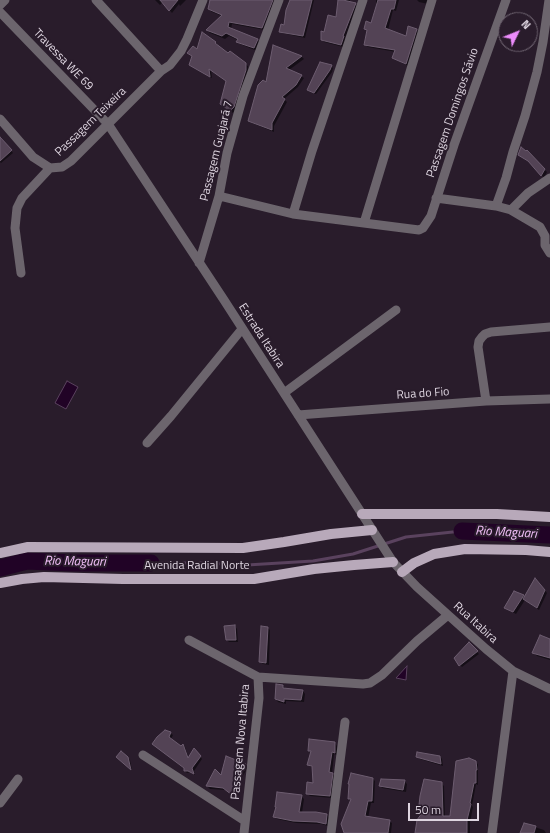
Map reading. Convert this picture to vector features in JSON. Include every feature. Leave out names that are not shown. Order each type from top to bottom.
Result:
[{"type":"main road","points":[[362,514],[497,514],[550,518]]},
{"type":"main road","name":"Avenida Radial Norte","points":[[0,553],[28,547],[244,548],[331,534],[372,530]]},
{"type":"main road","points":[[402,572],[414,563],[434,554],[465,549],[550,552]]},
{"type":"main road","name":"Avenida Radial Norte","points":[[0,583],[22,578],[44,577],[123,579],[254,579],[334,567],[393,562]]},
{"type":"street","points":[[0,5],[5,0]]},
{"type":"street","points":[[96,0],[161,71]]},
{"type":"street","name":"Passagem Guajará 7","points":[[199,263],[219,196],[227,153],[243,96],[279,0]]},
{"type":"street","points":[[294,214],[312,151],[363,0]]},
{"type":"street","points":[[219,196],[294,214],[364,224],[432,0]]},
{"type":"street","name":"Passagem Domingos Sávio","points":[[364,224],[419,230],[424,228],[429,221],[454,145],[506,0]]},
{"type":"street","points":[[496,206],[525,116],[537,72],[549,0]]},
{"type":"street","name":"Passagem Teixeira","points":[[21,273],[15,228],[17,208],[22,198],[50,168],[56,169],[62,167],[71,161],[161,71],[170,64],[181,50],[200,2]]},
{"type":"street","name":"Travessa WE 69","points":[[0,12],[108,124]]},
{"type":"street","points":[[0,119],[33,157],[50,168]]},
{"type":"street","name":"Estrada Itabira","points":[[108,124],[393,562]]},
{"type":"street","points":[[511,210],[528,193],[550,178]]},
{"type":"street","points":[[436,198],[496,206],[511,210],[540,227],[548,234],[545,245],[550,253]]},
{"type":"street","points":[[284,393],[396,310]]},
{"type":"street","points":[[486,401],[478,348],[482,337],[491,332],[550,327]]},
{"type":"street","points":[[147,443],[242,329]]},
{"type":"street","name":"Rua do Fio","points":[[298,415],[486,401],[550,399]]},
{"type":"street","name":"Rua Itabira","points":[[393,562],[448,615],[513,671],[550,689]]},
{"type":"street","name":"Passagem Nova Itabira","points":[[244,833],[258,698],[258,677],[363,684],[370,683],[448,615]]},
{"type":"street","points":[[189,640],[258,677]]},
{"type":"street","points":[[492,833],[513,671]]},
{"type":"street","points":[[332,833],[345,722]]},
{"type":"street","points":[[143,754],[245,821]]},
{"type":"street","points":[[0,803],[18,779]]},
{"type":"shaded area","points":[[67,381],[78,387],[66,409],[55,403]]},
{"type":"shaded area","points":[[407,666],[406,680],[396,678]]},
{"type":"building","points":[[160,0],[178,0],[169,11]]},
{"type":"building","points":[[210,0],[273,0],[262,28],[229,22],[228,27],[258,39],[254,48],[236,42],[238,39],[226,33],[222,36],[206,30],[222,15],[208,9]]},
{"type":"building","points":[[290,0],[312,0],[303,36],[279,32],[281,24],[284,25],[286,10]]},
{"type":"building","points":[[338,0],[356,3],[341,45],[321,40],[321,31],[324,32],[328,15],[336,17]]},
{"type":"building","points":[[378,0],[396,0],[394,9],[391,9],[385,28],[406,36],[408,26],[417,29],[406,64],[392,58],[395,50],[364,45],[367,30],[364,29],[366,21],[371,23]]},
{"type":"building","points":[[202,32],[228,53],[230,51],[246,63],[246,70],[234,107],[230,111],[220,104],[226,81],[209,69],[210,77],[189,65],[192,56],[187,53],[193,46],[197,49]]},
{"type":"building","points":[[273,45],[302,56],[286,68],[302,75],[296,85],[282,97],[285,99],[272,123],[272,130],[248,121],[258,85],[263,80],[266,82]]},
{"type":"building","points":[[320,62],[332,65],[314,93],[307,90]]},
{"type":"building","points":[[0,137],[12,150],[0,161]]},
{"type":"building","points":[[521,147],[526,151],[527,150],[545,169],[541,176],[528,161],[518,155]]},
{"type":"building","points":[[535,578],[545,590],[537,608],[523,599]]},
{"type":"building","points":[[514,591],[524,595],[513,612],[504,608]]},
{"type":"building","points":[[235,625],[236,640],[226,640],[224,626]]},
{"type":"building","points":[[261,626],[268,627],[266,663],[259,662]]},
{"type":"building","points":[[540,635],[550,639],[550,658],[532,653]]},
{"type":"building","points":[[469,642],[478,651],[459,666],[454,658]]},
{"type":"building","points":[[276,684],[283,685],[283,688],[303,690],[301,700],[284,699],[284,702],[275,699]]},
{"type":"building","points":[[165,730],[171,732],[169,737],[181,746],[183,744],[188,758],[194,748],[201,756],[192,768],[194,774],[184,771],[184,768],[152,744]]},
{"type":"building","points":[[309,739],[335,742],[335,753],[332,752],[329,772],[333,773],[330,796],[306,794],[307,782],[313,783],[312,766],[307,765],[311,751],[308,751]]},
{"type":"building","points":[[121,751],[128,757],[131,770],[116,757]]},
{"type":"building","points":[[417,752],[440,756],[441,764],[416,757]]},
{"type":"building","points":[[226,756],[246,764],[235,784],[238,786],[232,795],[223,788],[206,786],[215,769],[221,775]]},
{"type":"building","points":[[469,758],[476,761],[477,770],[476,783],[474,783],[467,820],[467,833],[415,833],[417,820],[427,806],[419,805],[424,779],[442,782],[443,816],[450,816],[456,761]]},
{"type":"building","points":[[351,773],[373,778],[372,801],[368,801],[365,816],[390,820],[388,833],[344,833],[341,824],[351,799],[348,799],[348,784]]},
{"type":"building","points":[[381,779],[405,780],[403,790],[379,786]]},
{"type":"building","points":[[277,792],[302,795],[299,812],[316,812],[327,814],[326,824],[293,821],[273,817],[276,807]]},
{"type":"building","points":[[524,823],[536,826],[534,833],[520,833]]},
{"type":"waterway","points":[[151,563],[247,565],[313,561],[353,554],[406,537],[462,531]]},
{"type":"waterway","name":"Rio Maguari","points":[[462,531],[550,535]]},
{"type":"waterway","name":"Rio Maguari","points":[[0,568],[27,561],[73,563],[151,563]]}]
